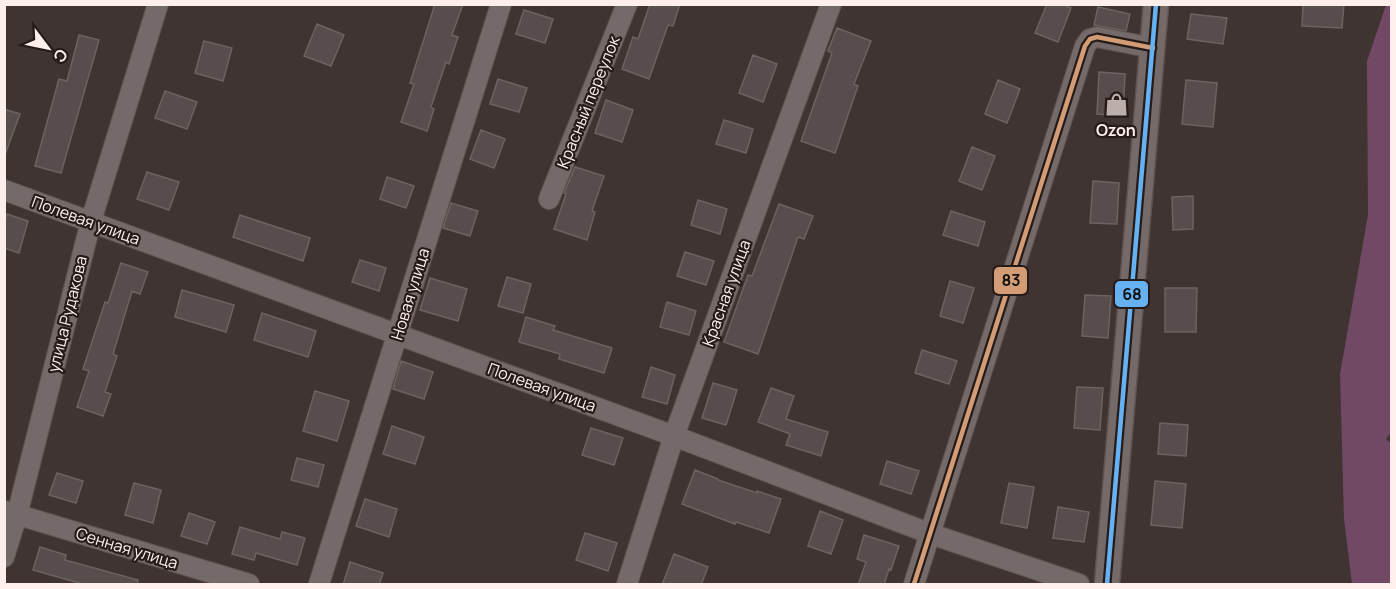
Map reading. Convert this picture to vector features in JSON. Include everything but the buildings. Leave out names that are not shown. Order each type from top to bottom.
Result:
[{"type":"street","name":"улица Рудакова","points":[[4,557],[11,513],[91,221],[158,4]]},
{"type":"street","name":"Новая улица","points":[[319,585],[501,4]]},
{"type":"street","name":"Красный переулок","points":[[549,199],[627,4]]},
{"type":"street","name":"Красная улица","points":[[627,585],[674,436],[831,4]]},
{"type":"street","points":[[1107,585],[1156,4]]},
{"type":"street","points":[[914,585],[1085,46],[1090,39],[1097,37],[1153,48]]},
{"type":"street","name":"Полевая улица","points":[[4,190],[674,436],[931,534],[1080,585]]},
{"type":"street","name":"Сенная улица","points":[[11,513],[249,585]]},
{"type":"shaded area","points":[[1386,5],[1392,5],[1392,431],[1386,439],[1392,444],[1391,584],[1352,584],[1344,519],[1340,374],[1368,215],[1367,61]]},
{"type":"transit line","name":"68","points":[[1107,584],[1156,4]]},
{"type":"transit line","name":"83","points":[[914,584],[1085,46],[1090,39],[1097,37],[1153,48]]},
{"type":"place","name":"Ozon","points":[[1116,105]]}]
